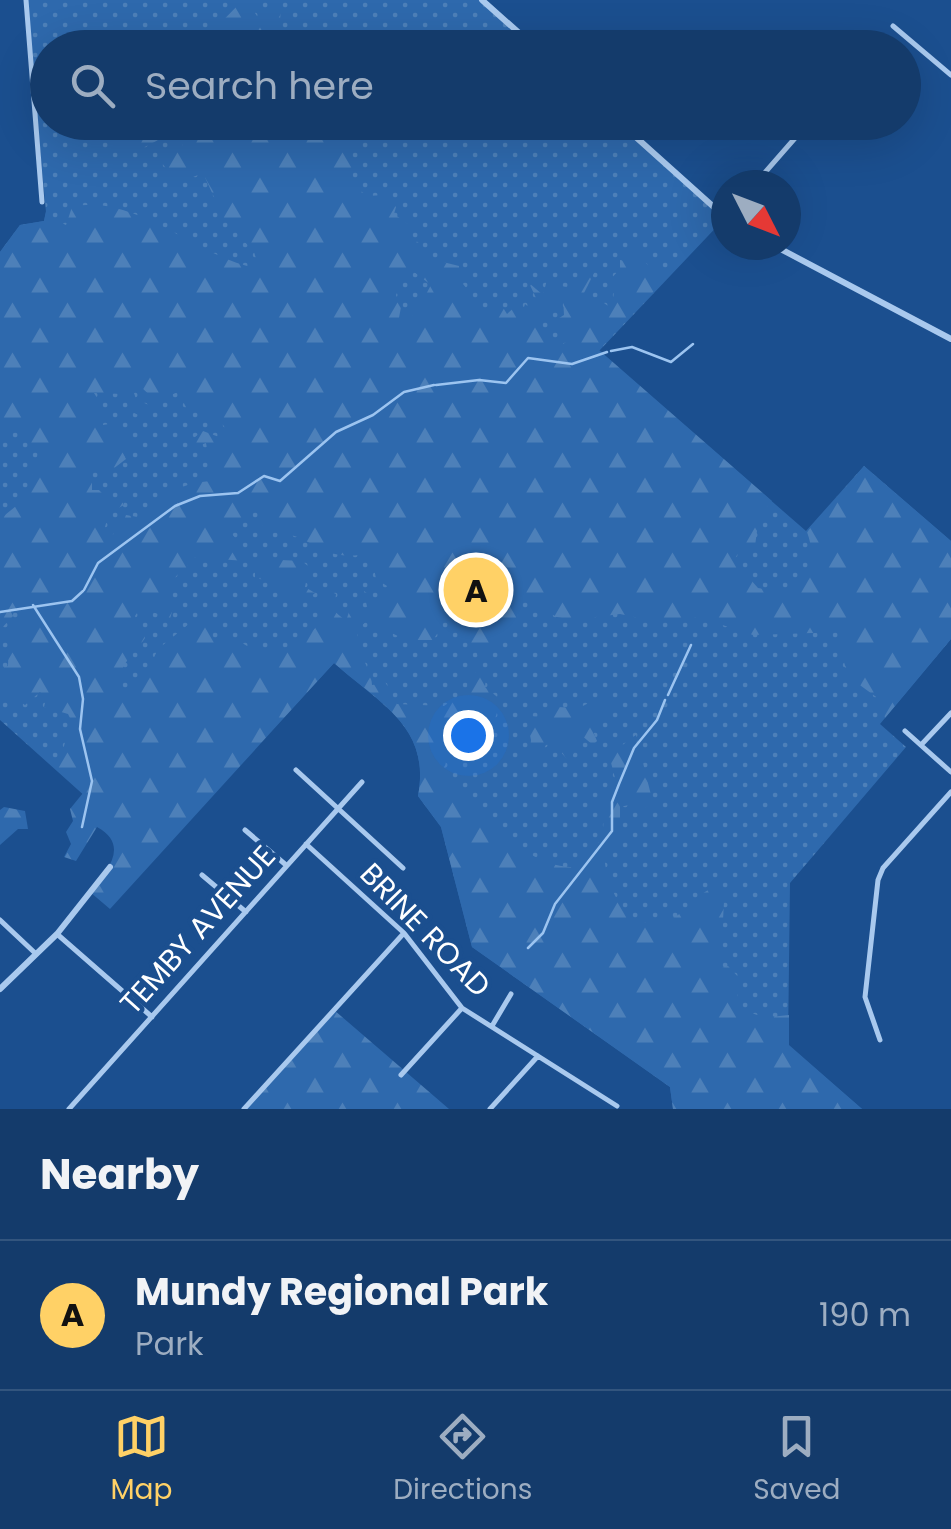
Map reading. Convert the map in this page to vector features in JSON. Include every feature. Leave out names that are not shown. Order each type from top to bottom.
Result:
[{"type":"street","points":[[26,0],[30,50]]},
{"type":"street","points":[[482,0],[516,30]]},
{"type":"street","points":[[894,26],[899,30]]},
{"type":"street","points":[[921,50],[951,76]]},
{"type":"street","points":[[37,140],[42,202]]},
{"type":"street","points":[[639,140],[711,205]]},
{"type":"street","points":[[767,170],[794,140]]},
{"type":"street","points":[[801,260],[951,339]]},
{"type":"street","points":[[921,745],[951,713]]},
{"type":"street","points":[[905,730],[951,772]]},
{"type":"street","points":[[296,770],[403,868]]},
{"type":"street","name":"TEMBY AVENUE","points":[[69,1109],[362,782]]},
{"type":"street","points":[[880,1040],[865,997],[878,880],[883,868],[951,792]]},
{"type":"street","points":[[245,830],[286,866]]},
{"type":"street","name":"BRINE ROAD","points":[[306,844],[404,933],[462,1008],[617,1106]]},
{"type":"street","points":[[0,990],[57,934],[110,867]]},
{"type":"street","points":[[202,875],[246,912]]},
{"type":"street","points":[[0,920],[35,953]]},
{"type":"street","points":[[244,1109],[404,933]]},
{"type":"street","points":[[57,934],[152,1017]]},
{"type":"street","points":[[492,1027],[511,994]]},
{"type":"street","points":[[401,1075],[462,1008]]},
{"type":"street","points":[[490,1109],[538,1056]]},
{"type":"green space","points":[[26,0],[482,0],[516,30],[30,30],[30,42]]},
{"type":"green space","points":[[243,0],[261,0],[255,13],[261,22],[281,7],[279,30],[214,30]]},
{"type":"green space","points":[[39,140],[638,140],[711,205],[711,233],[599,351],[806,531],[864,466],[951,541],[951,639],[880,724],[906,747],[790,883],[788,1045],[862,1109],[673,1109],[670,1087],[472,947],[441,827],[418,796],[420,772],[410,735],[385,705],[334,663],[154,858],[0,720],[0,252],[20,225],[44,221]]},
{"type":"green space","points":[[120,140],[158,140],[133,153],[124,150]]},
{"type":"green space","points":[[180,140],[350,140],[353,184],[367,196],[385,195],[396,207],[394,214],[415,229],[409,235],[420,244],[423,257],[459,266],[459,279],[467,289],[465,298],[481,311],[502,306],[507,314],[517,305],[522,313],[525,304],[532,310],[537,300],[529,283],[543,295],[548,276],[558,286],[577,288],[579,258],[585,274],[592,267],[595,271],[581,299],[589,303],[596,297],[612,309],[614,291],[607,283],[620,269],[620,260],[626,261],[632,243],[652,271],[657,263],[670,274],[599,350],[772,501],[759,516],[755,546],[738,553],[734,561],[758,588],[788,593],[802,581],[811,558],[807,532],[864,466],[951,541],[951,639],[885,718],[879,699],[846,675],[840,632],[753,635],[698,617],[657,622],[620,614],[572,620],[557,617],[520,598],[517,621],[480,660],[473,645],[459,637],[452,617],[443,612],[433,620],[439,631],[433,640],[406,640],[367,621],[357,635],[372,685],[379,684],[382,676],[397,704],[444,706],[467,690],[469,670],[486,676],[485,687],[501,700],[493,725],[467,727],[446,747],[447,772],[456,791],[471,806],[519,846],[551,863],[577,867],[593,852],[603,826],[599,796],[615,778],[609,755],[636,735],[653,803],[642,810],[633,804],[620,807],[620,835],[604,853],[617,899],[637,919],[664,922],[703,893],[718,887],[724,901],[721,958],[712,963],[713,971],[728,966],[741,980],[736,1001],[748,1011],[767,1016],[789,1015],[789,1045],[862,1109],[673,1109],[670,1087],[472,947],[441,827],[418,796],[420,772],[410,734],[385,705],[334,663],[110,909],[90,892],[113,858],[107,834],[97,827],[76,861],[64,857],[71,844],[66,832],[73,821],[70,809],[83,793],[51,764],[60,761],[71,720],[68,714],[44,707],[46,699],[40,692],[25,705],[0,688],[0,668],[8,666],[9,634],[25,620],[24,612],[10,610],[13,616],[0,630],[0,519],[26,498],[39,450],[19,432],[0,433],[0,252],[20,225],[44,221],[46,211],[48,217],[66,225],[72,207],[96,205],[145,218],[216,254],[259,268],[254,252],[224,219],[203,173],[183,181],[173,178],[162,163],[168,153],[183,149]],"holes":[[[409,268],[431,285],[424,298],[407,311],[413,316],[398,323],[401,307],[396,295]],[[563,297],[564,315],[548,325],[571,339],[563,344],[545,335],[540,320]],[[141,387],[156,401],[178,392],[187,409],[195,400],[202,417],[220,420],[225,428],[219,437],[203,431],[191,440],[197,446],[206,443],[213,481],[188,485],[150,501],[143,518],[126,515],[123,523],[115,524],[113,535],[105,527],[109,513],[124,505],[121,494],[112,504],[99,490],[92,490],[92,468],[108,483],[113,469],[126,459],[121,446],[132,453],[140,447],[135,438],[124,435],[121,422],[103,425],[103,407],[94,393],[124,394],[130,411],[147,419],[157,409],[136,399],[134,393]],[[256,509],[265,532],[300,538],[332,553],[372,557],[376,579],[387,586],[383,596],[375,599],[364,591],[368,612],[361,616],[353,600],[346,621],[334,611],[336,594],[329,591],[316,604],[322,611],[315,628],[292,645],[264,656],[232,637],[218,646],[210,635],[208,618],[195,619],[158,649],[148,670],[126,692],[122,670],[145,638],[135,616],[141,607],[170,619],[174,604],[166,589],[178,574],[186,578],[189,557],[246,561],[250,554],[229,531],[236,520],[247,521]]]},
{"type":"green space","points":[[260,559],[302,561],[309,567],[305,587],[315,593],[308,599],[283,598],[277,593],[279,583],[255,578],[255,564]]},
{"type":"green space","points":[[608,693],[608,714],[590,724],[597,741],[593,745],[581,735],[570,762],[553,744],[546,745],[533,767],[529,761],[531,740],[526,716],[547,717],[557,707],[579,708]]},
{"type":"green space","points":[[4,807],[25,811],[28,829],[18,829],[0,845],[0,810]]},
{"type":"green space","points":[[334,1010],[449,1109],[244,1109]]},
{"type":"waterway","points":[[611,351],[632,347],[671,362],[693,344]]},
{"type":"waterway","points":[[436,385],[479,380],[506,383],[528,358],[572,364],[607,352]]},
{"type":"waterway","points":[[84,590],[98,563],[175,506],[200,496],[238,493],[264,476],[280,481],[336,432],[373,415],[404,392],[434,385]]},
{"type":"waterway","points":[[0,612],[72,601],[83,591]]},
{"type":"waterway","points":[[33,605],[79,677],[83,699],[80,729],[92,781],[82,827]]},
{"type":"waterway","points":[[668,695],[691,645]]},
{"type":"waterway","points":[[528,948],[543,933],[555,904],[612,831],[612,802],[619,784],[634,748],[657,720],[665,700]]},
{"type":"place","name":"Mundy Regional Park","points":[[476,590]]}]
